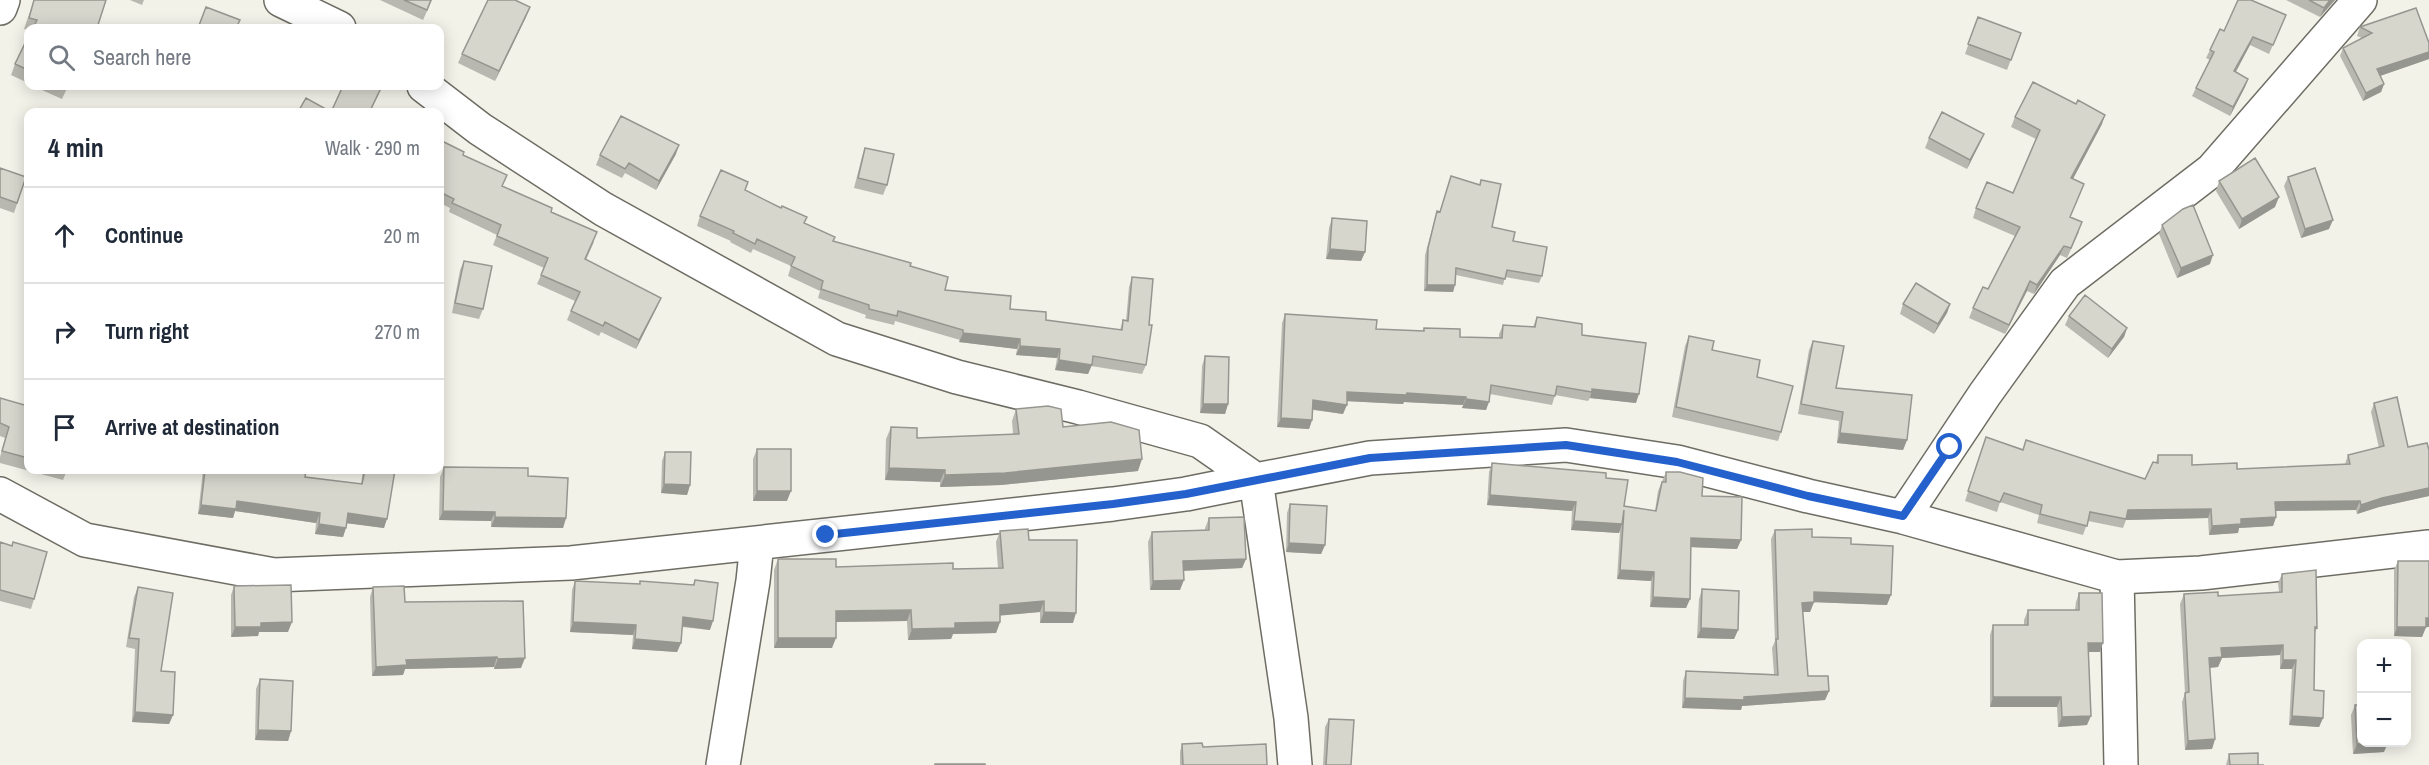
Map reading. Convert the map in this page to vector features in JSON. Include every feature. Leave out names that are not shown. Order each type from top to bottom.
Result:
[{"type":"street","points":[[0,8],[3,0]]},
{"type":"street","points":[[281,0],[331,24]]},
{"type":"street","points":[[1903,516],[1985,394],[2065,283],[2212,170],[2360,0]]},
{"type":"street","points":[[429,90],[480,129],[603,208],[837,339],[957,378],[1078,407],[1200,441],[1256,480],[1291,718],[1295,765]]},
{"type":"street","points":[[0,494],[85,540],[274,574],[571,563],[1113,504],[1186,494],[1370,458],[1566,445],[1677,462],[1808,496],[1903,516],[2117,577],[2201,573],[2429,547]]},
{"type":"street","points":[[723,765],[757,543]]},
{"type":"street","points":[[2117,577],[2121,765]]},
{"type":"building","points":[[34,0],[106,0],[98,24],[35,24],[37,20],[29,18]]},
{"type":"building","points":[[404,0],[431,0],[427,10]]},
{"type":"building","points":[[488,0],[515,0],[530,7],[499,71],[462,54]]},
{"type":"building","points":[[2238,0],[2251,0],[2286,15],[2273,45],[2253,37],[2234,71],[2248,79],[2233,107],[2196,88],[2214,52],[2210,50],[2220,29],[2224,31]]},
{"type":"building","points":[[2309,0],[2330,0],[2324,8]]},
{"type":"building","points":[[206,7],[240,20],[238,24],[200,24]]},
{"type":"building","points":[[2416,8],[2429,43],[2429,52],[2377,69],[2384,84],[2366,93],[2343,48],[2372,33],[2360,27]]},
{"type":"building","points":[[1978,17],[2021,33],[2011,60],[1968,44]]},
{"type":"building","points":[[24,45],[24,68],[15,64]]},
{"type":"building","points":[[2033,82],[2076,104],[2078,100],[2105,115],[2071,178],[2084,184],[2070,217],[2082,222],[2071,248],[2064,246],[2037,285],[2030,281],[2009,325],[1973,308],[1983,287],[1988,289],[2020,227],[1976,208],[1987,182],[2013,193],[2040,130],[2015,117]]},
{"type":"building","points":[[341,90],[380,90],[371,108],[333,108]]},
{"type":"building","points":[[306,98],[324,108],[300,108]]},
{"type":"building","points":[[1942,112],[1984,134],[1970,160],[1929,138]]},
{"type":"building","points":[[621,116],[679,145],[659,181],[629,163],[625,169],[600,155]]},
{"type":"building","points":[[444,142],[464,152],[463,155],[507,175],[502,186],[552,208],[551,212],[597,232],[585,259],[661,298],[639,340],[605,322],[603,326],[571,311],[580,292],[541,275],[548,258],[497,236],[501,225],[452,203],[454,199],[444,194]]},
{"type":"building","points":[[865,148],[894,154],[887,185],[858,178]]},
{"type":"building","points":[[2255,158],[2279,197],[2242,219],[2219,181]]},
{"type":"building","points":[[0,168],[24,176],[17,203],[0,197]]},
{"type":"building","points":[[2315,168],[2333,220],[2305,229],[2288,177]]},
{"type":"building","points":[[721,170],[748,182],[745,190],[781,208],[782,206],[807,217],[804,223],[835,237],[833,241],[911,263],[910,266],[948,277],[945,290],[1011,296],[1010,309],[1046,312],[1046,320],[1122,330],[1123,320],[1128,321],[1132,277],[1153,279],[1149,325],[1152,325],[1146,365],[1093,356],[1092,365],[1059,360],[1060,349],[1020,346],[1020,339],[963,333],[963,330],[898,311],[897,316],[869,309],[869,305],[821,289],[823,281],[791,266],[795,257],[757,239],[755,244],[733,233],[734,231],[700,216]]},
{"type":"building","points":[[1451,176],[1480,185],[1481,180],[1501,184],[1492,227],[1515,232],[1513,241],[1547,247],[1542,276],[1507,270],[1505,279],[1456,268],[1455,285],[1427,285],[1428,248],[1437,211],[1440,212]]},
{"type":"building","points":[[2193,205],[2213,255],[2181,268],[2162,225],[2183,209]]},
{"type":"building","points":[[1332,218],[1367,221],[1365,252],[1330,249]]},
{"type":"building","points":[[464,261],[492,266],[483,309],[455,303]]},
{"type":"building","points":[[1916,283],[1950,304],[1938,324],[1903,304]]},
{"type":"building","points":[[2085,295],[2127,328],[2112,349],[2069,316]]},
{"type":"building","points":[[1285,314],[1377,320],[1376,329],[1424,331],[1424,328],[1460,329],[1460,337],[1502,338],[1503,325],[1535,327],[1537,317],[1582,324],[1582,335],[1646,343],[1639,394],[1592,389],[1592,392],[1557,386],[1555,396],[1491,385],[1489,402],[1466,399],[1466,397],[1347,392],[1347,405],[1313,400],[1312,420],[1281,418]]},
{"type":"building","points":[[1689,336],[1714,341],[1712,350],[1760,360],[1757,377],[1793,386],[1781,432],[1676,407]]},
{"type":"building","points":[[1813,341],[1844,346],[1836,388],[1912,395],[1907,440],[1840,433],[1843,412],[1801,404]]},
{"type":"building","points":[[1205,356],[1229,357],[1228,404],[1203,404]]},
{"type":"building","points":[[2397,397],[2408,447],[2427,443],[2429,488],[2361,505],[2360,501],[2275,502],[2276,517],[2241,519],[2241,524],[2212,526],[2211,509],[2128,510],[2126,519],[2090,512],[2087,526],[2040,514],[2042,505],[2004,493],[2000,502],[1968,491],[1986,437],[2023,450],[2026,440],[2145,479],[2153,462],[2158,463],[2158,455],[2192,455],[2192,465],[2237,463],[2237,469],[2350,464],[2348,455],[2384,446],[2374,403]]},
{"type":"building","points":[[0,398],[24,405],[24,457],[2,451],[9,427],[0,423]]},
{"type":"building","points":[[1048,406],[1061,409],[1063,427],[1111,422],[1139,430],[1142,459],[1005,473],[945,475],[945,470],[889,468],[891,427],[917,428],[917,438],[1019,434],[1016,409]]},
{"type":"building","points":[[757,449],[791,449],[791,491],[757,491]]},
{"type":"building","points":[[665,452],[691,452],[690,485],[664,484]]},
{"type":"building","points":[[1492,463],[1606,473],[1606,478],[1628,480],[1624,506],[1656,511],[1662,482],[1666,482],[1666,472],[1680,472],[1703,478],[1702,496],[1742,497],[1741,540],[1691,538],[1690,599],[1653,597],[1654,572],[1620,570],[1624,510],[1622,524],[1574,521],[1576,502],[1490,495]]},
{"type":"building","points":[[444,467],[528,468],[528,476],[568,478],[566,518],[495,517],[495,512],[443,511]]},
{"type":"building","points":[[205,474],[305,474],[305,477],[362,484],[364,474],[394,474],[387,519],[348,513],[346,528],[319,524],[320,513],[237,501],[236,509],[201,505]]},
{"type":"building","points":[[1290,504],[1327,506],[1325,545],[1289,543]]},
{"type":"building","points":[[1244,517],[1246,559],[1183,561],[1184,580],[1153,581],[1152,532],[1209,530],[1209,518]]},
{"type":"building","points":[[1028,529],[1029,540],[1077,540],[1076,613],[1044,612],[1044,601],[1000,605],[1000,622],[955,623],[955,628],[912,629],[911,610],[836,611],[836,638],[778,638],[778,559],[836,559],[836,567],[953,563],[953,569],[1003,568],[1000,531]]},
{"type":"building","points":[[1812,529],[1812,537],[1851,538],[1851,544],[1893,546],[1891,595],[1814,592],[1814,602],[1802,603],[1808,676],[1828,676],[1829,691],[1744,697],[1744,700],[1685,698],[1686,671],[1778,675],[1775,530]]},
{"type":"building","points":[[0,542],[12,546],[13,542],[47,552],[34,599],[0,590]]},
{"type":"building","points":[[2398,561],[2429,561],[2429,618],[2426,618],[2426,627],[2397,627]]},
{"type":"building","points":[[2316,570],[2317,628],[2315,627],[2314,690],[2324,691],[2323,718],[2292,716],[2296,660],[2283,660],[2283,645],[2221,648],[2222,657],[2209,658],[2215,739],[2188,741],[2185,693],[2189,692],[2184,594],[2218,592],[2218,596],[2282,592],[2282,574]]},
{"type":"building","points":[[695,580],[718,583],[713,621],[683,617],[681,643],[635,639],[636,625],[573,622],[575,581],[640,584],[640,581],[694,585]]},
{"type":"building","points":[[291,585],[292,622],[261,623],[261,627],[235,627],[234,586]]},
{"type":"building","points":[[404,586],[405,602],[523,601],[525,658],[406,660],[407,665],[376,667],[373,587]]},
{"type":"building","points":[[138,587],[173,593],[161,671],[175,672],[173,715],[135,712],[139,639],[129,638]]},
{"type":"building","points":[[1702,589],[1739,591],[1738,630],[1701,628]]},
{"type":"building","points":[[2079,593],[2102,593],[2103,643],[2088,643],[2091,716],[2062,717],[2061,697],[1993,697],[1993,625],[2028,625],[2028,610],[2079,610]]},
{"type":"building","points":[[260,679],[293,681],[291,731],[258,730]]},
{"type":"building","points":[[2355,705],[2357,705],[2357,744]]},
{"type":"building","points":[[1329,719],[1354,720],[1351,765],[1326,765]]},
{"type":"building","points":[[1202,743],[1203,747],[1266,744],[1267,765],[1183,765],[1182,744]]},
{"type":"building","points":[[2258,753],[2258,765],[2230,765],[2229,754]]},
{"type":"building","points":[[985,764],[985,765],[935,765]]},
{"type":"route","points":[[826,535],[1186,494],[1370,458],[1566,445],[1677,462],[1808,496],[1903,516],[1950,447]]}]
